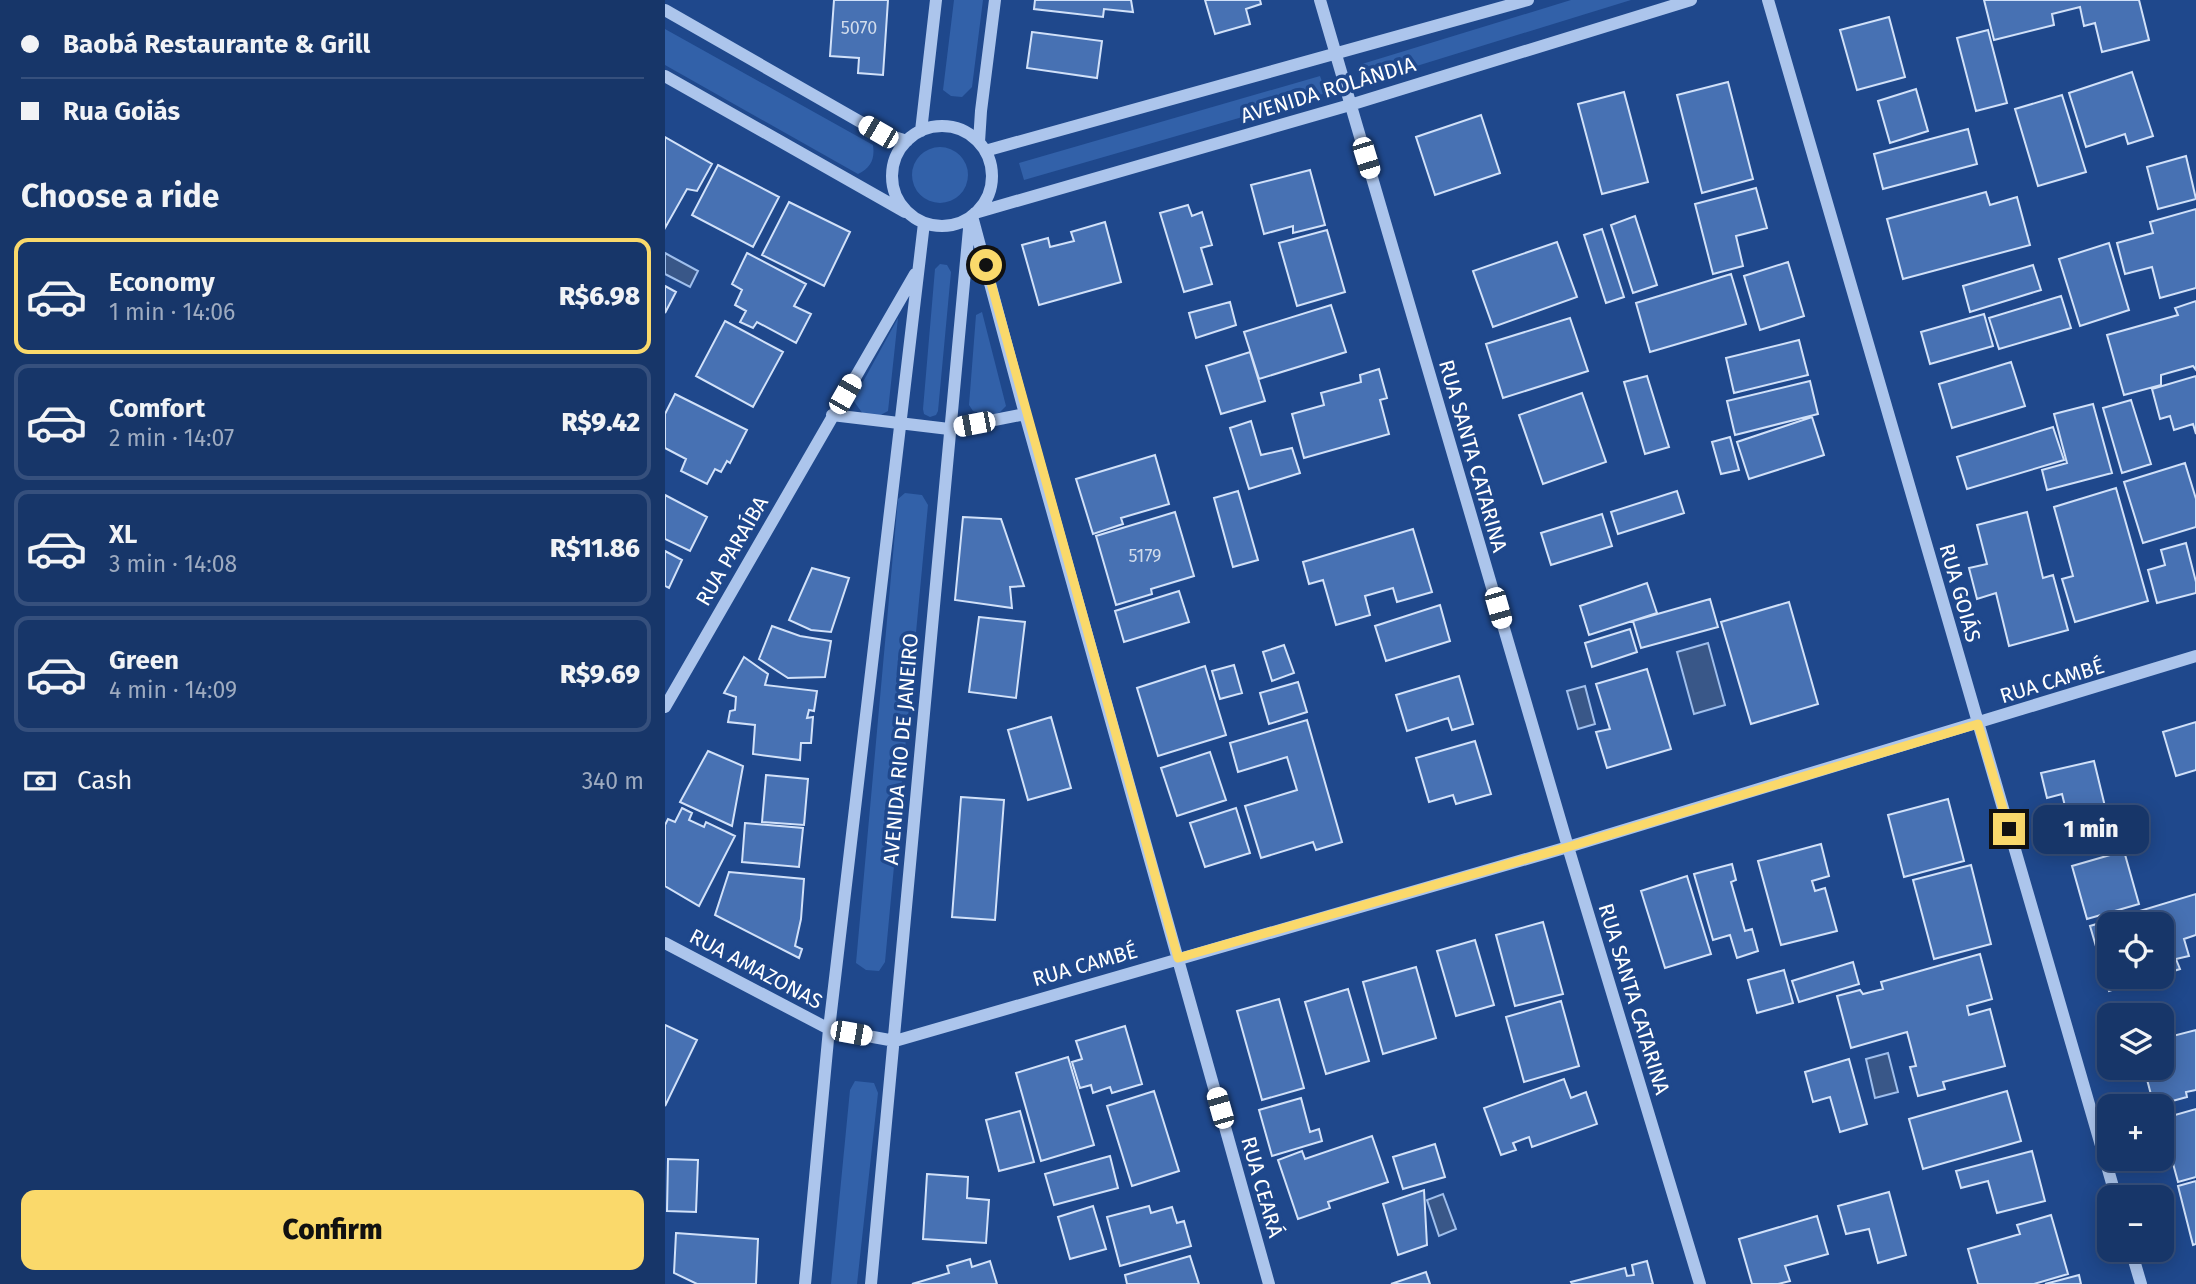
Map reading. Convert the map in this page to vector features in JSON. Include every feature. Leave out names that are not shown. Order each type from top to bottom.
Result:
[{"type":"street","points":[[921,131],[936,0]]},
{"type":"street","points":[[665,76],[924,223],[955,225],[973,216],[982,207],[989,193],[992,177],[982,147],[981,111],[995,0]]},
{"type":"street","name":"RUA SANTA CATARINA","points":[[1320,0],[1568,847],[1700,1284]]},
{"type":"street","name":"AVENIDA ROLÂNDIA","points":[[982,147],[1528,0]]},
{"type":"street","name":"AVENIDA ROLÂNDIA","points":[[973,216],[1350,105],[1691,0]]},
{"type":"street","name":"RUA GOIÁS","points":[[1768,0],[2112,1185]]},
{"type":"street","points":[[665,10],[878,132],[907,141]]},
{"type":"street","points":[[910,215],[893,187],[893,170],[898,154],[907,141],[921,131],[937,126],[954,128],[969,134],[982,147]]},
{"type":"street","name":"RUA CEARÁ","points":[[973,216],[1025,414],[1269,1284]]},
{"type":"street","name":"AVENIDA RIO DE JANEIRO","points":[[871,1284],[949,429],[973,216]]},
{"type":"street","name":"AVENIDA RIO DE JANEIRO","points":[[805,1284],[829,1029],[924,223]]},
{"type":"street","name":"RUA PARAÍBA","points":[[665,707],[919,268]]},
{"type":"street","points":[[832,415],[949,429],[1025,414]]},
{"type":"street","name":"RUA CAMBÉ","points":[[829,1029],[895,1041],[1568,847],[2196,656]]},
{"type":"street","name":"RUA AMAZONAS","points":[[665,943],[829,1029]]},
{"type":"street","points":[[2135,1262],[2141,1284]]},
{"type":"shaded area","points":[[954,0],[983,0],[972,87],[962,97],[951,96],[943,90]]},
{"type":"shaded area","points":[[1571,0],[1631,0],[1368,81],[1362,64]]},
{"type":"shaded area","points":[[665,29],[873,145],[873,159],[869,166],[858,174],[665,65]]},
{"type":"shaded area","points":[[1320,76],[1326,93],[1024,180],[1019,163]]},
{"type":"shaded area","points":[[940,147],[951,149],[960,155],[966,164],[966,186],[960,195],[951,201],[940,203],[929,201],[920,195],[914,186],[912,175],[914,164],[920,155],[929,149]]},
{"type":"shaded area","points":[[665,253],[698,271],[690,287],[665,274]]},
{"type":"shaded area","points":[[940,264],[947,265],[951,272],[938,411],[930,417],[924,414],[923,409],[935,269]]},
{"type":"shaded area","points":[[982,312],[1006,406],[990,417],[973,411],[969,405],[976,315]]},
{"type":"shaded area","points":[[898,318],[888,411],[877,417],[863,414],[853,400]]},
{"type":"shaded area","points":[[905,493],[922,495],[928,505],[885,962],[879,971],[866,970],[856,963],[898,499]]},
{"type":"shaded area","points":[[1708,643],[1725,705],[1694,714],[1677,652]]},
{"type":"shaded area","points":[[1585,686],[1595,724],[1578,729],[1567,691]]},
{"type":"shaded area","points":[[1888,1053],[1898,1092],[1875,1098],[1866,1059]]},
{"type":"shaded area","points":[[855,1081],[874,1083],[878,1093],[857,1284],[831,1284],[850,1090]]},
{"type":"shaded area","points":[[1443,1194],[1456,1229],[1439,1236],[1427,1200]]},
{"type":"building","points":[[834,0],[888,0],[883,75],[858,73],[859,58],[830,56]]},
{"type":"building","points":[[1035,0],[1131,0],[1133,12],[1104,9],[1103,17],[1034,9]]},
{"type":"building","points":[[1205,0],[1260,0],[1261,4],[1246,9],[1250,24],[1215,34]]},
{"type":"building","points":[[1984,0],[2139,0],[2149,40],[2102,52],[2095,23],[2084,26],[2080,7],[2052,14],[2054,25],[1994,40]]},
{"type":"building","points":[[1889,17],[1905,77],[1857,90],[1840,30]]},
{"type":"building","points":[[1988,30],[2007,103],[1976,111],[1957,38]]},
{"type":"building","points":[[1032,32],[1102,41],[1097,78],[1027,68]]},
{"type":"building","points":[[2132,72],[2153,136],[2128,144],[2125,134],[2086,147],[2069,93]]},
{"type":"building","points":[[1728,82],[1753,179],[1702,193],[1677,95]]},
{"type":"building","points":[[1916,89],[1928,131],[1890,143],[1878,101]]},
{"type":"building","points":[[1624,92],[1648,182],[1602,194],[1578,104]]},
{"type":"building","points":[[2062,95],[2086,172],[2038,186],[2015,109]]},
{"type":"building","points":[[1481,115],[1500,173],[1435,195],[1416,137]]},
{"type":"building","points":[[1968,129],[1977,164],[1883,189],[1874,154]]},
{"type":"building","points":[[665,137],[712,164],[697,191],[687,189],[665,228]]},
{"type":"building","points":[[2186,156],[2196,199],[2158,209],[2147,167]]},
{"type":"building","points":[[718,165],[779,197],[753,247],[692,215]]},
{"type":"building","points":[[1310,170],[1325,225],[1293,233],[1293,226],[1264,234],[1251,185]]},
{"type":"building","points":[[1756,188],[1767,228],[1736,236],[1743,266],[1713,274],[1695,204]]},
{"type":"building","points":[[1986,192],[1990,205],[2017,197],[2030,245],[1903,279],[1887,219]]},
{"type":"building","points":[[789,202],[850,232],[824,286],[762,255]]},
{"type":"building","points":[[1188,205],[1192,216],[1202,212],[1212,245],[1201,248],[1212,284],[1184,292],[1160,213]]},
{"type":"building","points":[[2196,209],[2196,288],[2160,298],[2152,267],[2125,274],[2117,243],[2153,233],[2150,222]]},
{"type":"building","points":[[1635,216],[1657,285],[1633,293],[1611,225]]},
{"type":"building","points":[[1105,222],[1121,282],[1039,305],[1022,245],[1048,238],[1050,247],[1074,241],[1071,232]]},
{"type":"building","points":[[1602,229],[1624,297],[1606,303],[1584,235]]},
{"type":"building","points":[[1327,230],[1345,292],[1297,306],[1279,243]]},
{"type":"building","points":[[1557,242],[1577,297],[1493,327],[1473,271]]},
{"type":"building","points":[[2109,243],[2129,310],[2080,326],[2059,259]]},
{"type":"building","points":[[747,253],[806,284],[794,306],[811,314],[796,343],[757,322],[753,328],[740,322],[746,311],[735,305],[742,290],[732,284]]},
{"type":"building","points":[[1788,262],[1804,316],[1760,330],[1744,276]]},
{"type":"building","points":[[2033,265],[2041,290],[1970,312],[1963,286]]},
{"type":"building","points":[[1731,274],[1746,324],[1650,352],[1636,303]]},
{"type":"building","points":[[665,286],[676,292],[665,313]]},
{"type":"building","points":[[2061,296],[2071,328],[1999,349],[1989,318]]},
{"type":"building","points":[[2196,301],[2196,370],[2193,366],[2161,375],[2161,385],[2124,395],[2107,335],[2178,315],[2175,308]]},
{"type":"building","points":[[1230,302],[1236,325],[1196,338],[1189,313]]},
{"type":"building","points":[[1331,305],[1346,352],[1259,379],[1244,332]]},
{"type":"building","points":[[1984,314],[1993,346],[1930,364],[1921,332]]},
{"type":"building","points":[[1570,318],[1588,371],[1503,398],[1486,344]]},
{"type":"building","points":[[725,321],[783,352],[753,407],[696,376]]},
{"type":"building","points":[[1799,340],[1808,375],[1734,393],[1726,358]]},
{"type":"building","points":[[1250,352],[1265,401],[1221,414],[1206,366]]},
{"type":"building","points":[[2011,362],[2025,406],[1952,428],[1939,384]]},
{"type":"building","points":[[1379,369],[1387,398],[1380,400],[1389,434],[1304,458],[1292,414],[1324,405],[1321,393],[1361,382],[1360,375]]},
{"type":"building","points":[[1647,376],[1669,447],[1645,454],[1624,382]]},
{"type":"building","points":[[2196,376],[2196,434],[2193,424],[2174,430],[2170,416],[2160,419],[2152,389]]},
{"type":"building","points":[[1810,381],[1818,414],[1735,435],[1727,401]]},
{"type":"building","points":[[1582,393],[1606,462],[1543,484],[1519,415]]},
{"type":"building","points":[[675,394],[747,430],[730,463],[727,461],[721,472],[715,469],[707,484],[681,471],[686,459],[665,448],[665,414]]},
{"type":"building","points":[[2131,400],[2151,464],[2122,473],[2103,408]]},
{"type":"building","points":[[2093,404],[2112,473],[2047,490],[2042,470],[2067,463],[2054,414]]},
{"type":"building","points":[[1812,417],[1824,455],[1749,479],[1737,442]]},
{"type":"building","points":[[1251,421],[1261,455],[1292,448],[1300,473],[1249,489],[1230,428]]},
{"type":"building","points":[[2053,427],[2064,460],[1967,489],[1957,457]]},
{"type":"building","points":[[1730,437],[1739,470],[1721,474],[1712,442]]},
{"type":"building","points":[[1155,455],[1169,504],[1121,518],[1123,524],[1093,534],[1076,479]]},
{"type":"building","points":[[2185,463],[2196,499],[2196,527],[2143,543],[2124,482]]},
{"type":"building","points":[[2116,488],[2148,601],[2075,622],[2062,579],[2073,576],[2054,507]]},
{"type":"building","points":[[1238,491],[1258,560],[1233,567],[1214,498]]},
{"type":"building","points":[[1677,491],[1684,513],[1618,534],[1611,512]]},
{"type":"building","points":[[665,495],[707,517],[690,551],[665,539]]},
{"type":"building","points":[[1175,512],[1194,576],[1151,589],[1152,594],[1116,605],[1096,536]]},
{"type":"building","points":[[2027,512],[2043,578],[2053,575],[2068,630],[2009,646],[1996,593],[1977,599],[1969,568],[1987,564],[1977,525]]},
{"type":"building","points":[[1602,514],[1612,546],[1551,565],[1541,533]]},
{"type":"building","points":[[963,517],[1001,519],[1024,586],[1010,587],[1012,608],[955,600]]},
{"type":"building","points":[[1413,529],[1432,592],[1397,602],[1393,588],[1365,596],[1370,615],[1336,625],[1323,580],[1309,584],[1303,562]]},
{"type":"building","points":[[2186,543],[2196,582],[2196,593],[2157,603],[2148,570],[2165,565],[2161,550]]},
{"type":"building","points":[[665,551],[682,560],[669,588],[665,586]]},
{"type":"building","points":[[812,568],[849,578],[831,632],[811,630],[789,620]]},
{"type":"building","points":[[1647,583],[1657,613],[1589,635],[1580,606]]},
{"type":"building","points":[[1179,591],[1189,622],[1124,642],[1115,611]]},
{"type":"building","points":[[1710,599],[1718,627],[1641,648],[1633,621]]},
{"type":"building","points":[[1789,602],[1818,704],[1751,724],[1721,622]]},
{"type":"building","points":[[1440,605],[1450,641],[1386,661],[1375,626]]},
{"type":"building","points":[[979,617],[1025,622],[1016,698],[969,692]]},
{"type":"building","points":[[772,626],[800,636],[831,641],[825,677],[788,678],[759,659]]},
{"type":"building","points":[[1630,629],[1637,652],[1592,667],[1585,643]]},
{"type":"building","points":[[1284,645],[1294,673],[1272,681],[1263,652]]},
{"type":"building","points":[[744,657],[768,674],[765,685],[817,691],[814,711],[809,710],[807,718],[813,717],[811,743],[801,743],[800,760],[753,754],[755,725],[728,722],[730,711],[735,710],[736,697],[724,693]]},
{"type":"building","points":[[1234,665],[1242,693],[1220,699],[1212,671]]},
{"type":"building","points":[[1205,666],[1226,735],[1158,756],[1137,688]]},
{"type":"building","points":[[1647,669],[1671,749],[1607,768],[1596,732],[1610,729],[1596,684]]},
{"type":"building","points":[[1459,676],[1473,724],[1452,730],[1448,718],[1407,731],[1396,695]]},
{"type":"building","points":[[1298,682],[1307,712],[1269,724],[1260,693]]},
{"type":"building","points":[[1051,717],[1071,788],[1028,800],[1008,730]]},
{"type":"building","points":[[1307,720],[1342,842],[1316,850],[1313,842],[1261,858],[1245,806],[1297,790],[1287,757],[1238,772],[1230,743]]},
{"type":"building","points":[[2196,722],[2196,770],[2176,776],[2163,732]]},
{"type":"building","points":[[1475,741],[1491,794],[1456,804],[1453,795],[1429,802],[1416,758]]},
{"type":"building","points":[[708,751],[743,766],[732,826],[680,802]]},
{"type":"building","points":[[1210,752],[1226,800],[1177,816],[1161,768]]},
{"type":"building","points":[[2094,761],[2108,819],[2118,816],[2123,839],[2076,851],[2062,794],[2047,798],[2041,773]]},
{"type":"building","points":[[766,775],[808,779],[804,825],[762,822]]},
{"type":"building","points":[[961,797],[1004,800],[995,920],[952,917]]},
{"type":"building","points":[[1948,799],[1964,861],[1904,877],[1888,815]]},
{"type":"building","points":[[682,808],[692,813],[689,820],[704,827],[706,822],[735,836],[699,906],[665,886],[665,825],[668,819],[675,822]]},
{"type":"building","points":[[1236,808],[1250,853],[1205,867],[1190,823]]},
{"type":"building","points":[[745,823],[803,828],[799,867],[742,862]]},
{"type":"building","points":[[1821,844],[1829,876],[1812,881],[1815,891],[1825,888],[1837,931],[1781,945],[1758,861]]},
{"type":"building","points":[[2124,851],[2139,904],[2111,912],[2097,912],[2097,916],[2087,919],[2072,866]]},
{"type":"building","points":[[1732,864],[1736,880],[1731,882],[1745,931],[1752,929],[1758,951],[1737,958],[1730,935],[1713,940],[1694,874]]},
{"type":"building","points":[[1971,865],[1991,944],[1934,959],[1913,880]]},
{"type":"building","points":[[729,872],[804,879],[801,919],[795,946],[802,949],[799,958],[715,915]]},
{"type":"building","points":[[1687,876],[1711,954],[1665,968],[1641,891]]},
{"type":"building","points":[[2196,894],[2196,935],[2184,939],[2189,956],[2176,959],[2180,969],[2174,971],[2174,912],[2136,912]]},
{"type":"building","points":[[1543,922],[1563,994],[1515,1006],[1496,935]]},
{"type":"building","points":[[2097,924],[2097,950],[2090,926]]},
{"type":"building","points":[[1475,940],[1494,1005],[1456,1016],[1437,951]]},
{"type":"building","points":[[1980,954],[1992,999],[1967,1006],[1969,1015],[1990,1009],[2005,1066],[1943,1082],[1945,1089],[1918,1096],[1910,1067],[1916,1066],[1907,1032],[1851,1048],[1837,996],[1860,990],[1863,994],[1883,989],[1881,982]]},
{"type":"building","points":[[1853,962],[1859,984],[1799,1002],[1792,981]]},
{"type":"building","points":[[1416,967],[1436,1038],[1383,1054],[1363,982]]},
{"type":"building","points":[[1784,970],[1793,1003],[1757,1013],[1748,980]]},
{"type":"building","points":[[1348,989],[1369,1061],[1326,1074],[1305,1002]]},
{"type":"building","points":[[1279,999],[1304,1088],[1262,1100],[1237,1011]]},
{"type":"building","points":[[1561,1001],[1579,1066],[1524,1082],[1506,1017]]},
{"type":"building","points":[[665,1025],[697,1040],[665,1106]]},
{"type":"building","points":[[1125,1026],[1142,1084],[1112,1093],[1110,1087],[1093,1093],[1091,1085],[1080,1088],[1072,1062],[1082,1059],[1076,1041]]},
{"type":"building","points":[[2196,1030],[2196,1090],[2186,1092],[2187,1097],[2174,1101],[2174,1094],[2151,1094],[2147,1080],[2174,1080],[2174,1036]]},
{"type":"building","points":[[1068,1057],[1094,1145],[1041,1161],[1016,1073]]},
{"type":"building","points":[[1849,1059],[1867,1124],[1840,1132],[1830,1097],[1813,1102],[1805,1072]]},
{"type":"building","points":[[1564,1079],[1571,1098],[1586,1092],[1597,1124],[1532,1147],[1529,1137],[1513,1143],[1516,1150],[1501,1155],[1484,1108]]},
{"type":"building","points":[[1154,1091],[1179,1171],[1132,1186],[1107,1106]]},
{"type":"building","points":[[2007,1091],[2021,1141],[1923,1169],[1909,1119]]},
{"type":"building","points":[[1301,1098],[1310,1132],[1319,1129],[1322,1141],[1272,1156],[1259,1110]]},
{"type":"building","points":[[2196,1109],[2196,1177],[2178,1182],[2174,1167],[2174,1115]]},
{"type":"building","points":[[1020,1111],[1034,1162],[999,1171],[986,1120]]},
{"type":"building","points":[[1372,1136],[1388,1182],[1328,1202],[1330,1208],[1298,1219],[1278,1160],[1302,1151],[1305,1159]]},
{"type":"building","points":[[1435,1144],[1445,1177],[1403,1189],[1393,1157]]},
{"type":"building","points":[[2032,1151],[2045,1201],[1997,1213],[1988,1181],[1961,1188],[1956,1171]]},
{"type":"building","points":[[1110,1156],[1118,1188],[1054,1205],[1045,1174]]},
{"type":"building","points":[[668,1159],[698,1160],[696,1212],[667,1211]]},
{"type":"building","points":[[927,1174],[968,1177],[967,1198],[989,1200],[986,1243],[923,1239]]},
{"type":"building","points":[[2196,1181],[2196,1244],[2193,1245],[2178,1186]]},
{"type":"building","points":[[1424,1190],[1427,1245],[1398,1255],[1383,1204]]},
{"type":"building","points":[[1889,1192],[1906,1255],[1878,1263],[1869,1229],[1846,1234],[1838,1206]]},
{"type":"building","points":[[1093,1206],[1106,1249],[1070,1259],[1058,1217]]},
{"type":"building","points":[[1149,1206],[1151,1213],[1172,1207],[1177,1223],[1184,1221],[1191,1246],[1120,1266],[1107,1217]]},
{"type":"building","points":[[2051,1215],[2068,1274],[2034,1284],[1978,1284],[1968,1249],[2020,1234],[2017,1225]]},
{"type":"building","points":[[1817,1216],[1828,1254],[1785,1266],[1790,1281],[1752,1284],[1739,1239]]},
{"type":"building","points":[[676,1233],[758,1239],[756,1284],[697,1284],[674,1273]]},
{"type":"building","points":[[1190,1256],[1199,1284],[1127,1284],[1125,1275]]},
{"type":"building","points":[[970,1259],[972,1267],[990,1261],[997,1284],[912,1284],[949,1273],[947,1266]]},
{"type":"building","points":[[1647,1261],[1653,1284],[1571,1282],[1625,1268],[1627,1276],[1634,1275],[1632,1265]]},
{"type":"building","points":[[1426,1272],[1430,1284],[1391,1284]]},
{"type":"building","points":[[2079,1275],[2081,1284],[2045,1284]]},
{"type":"route","points":[[986,265],[1025,414],[1178,958],[1568,847],[1978,724],[2009,829]]}]
